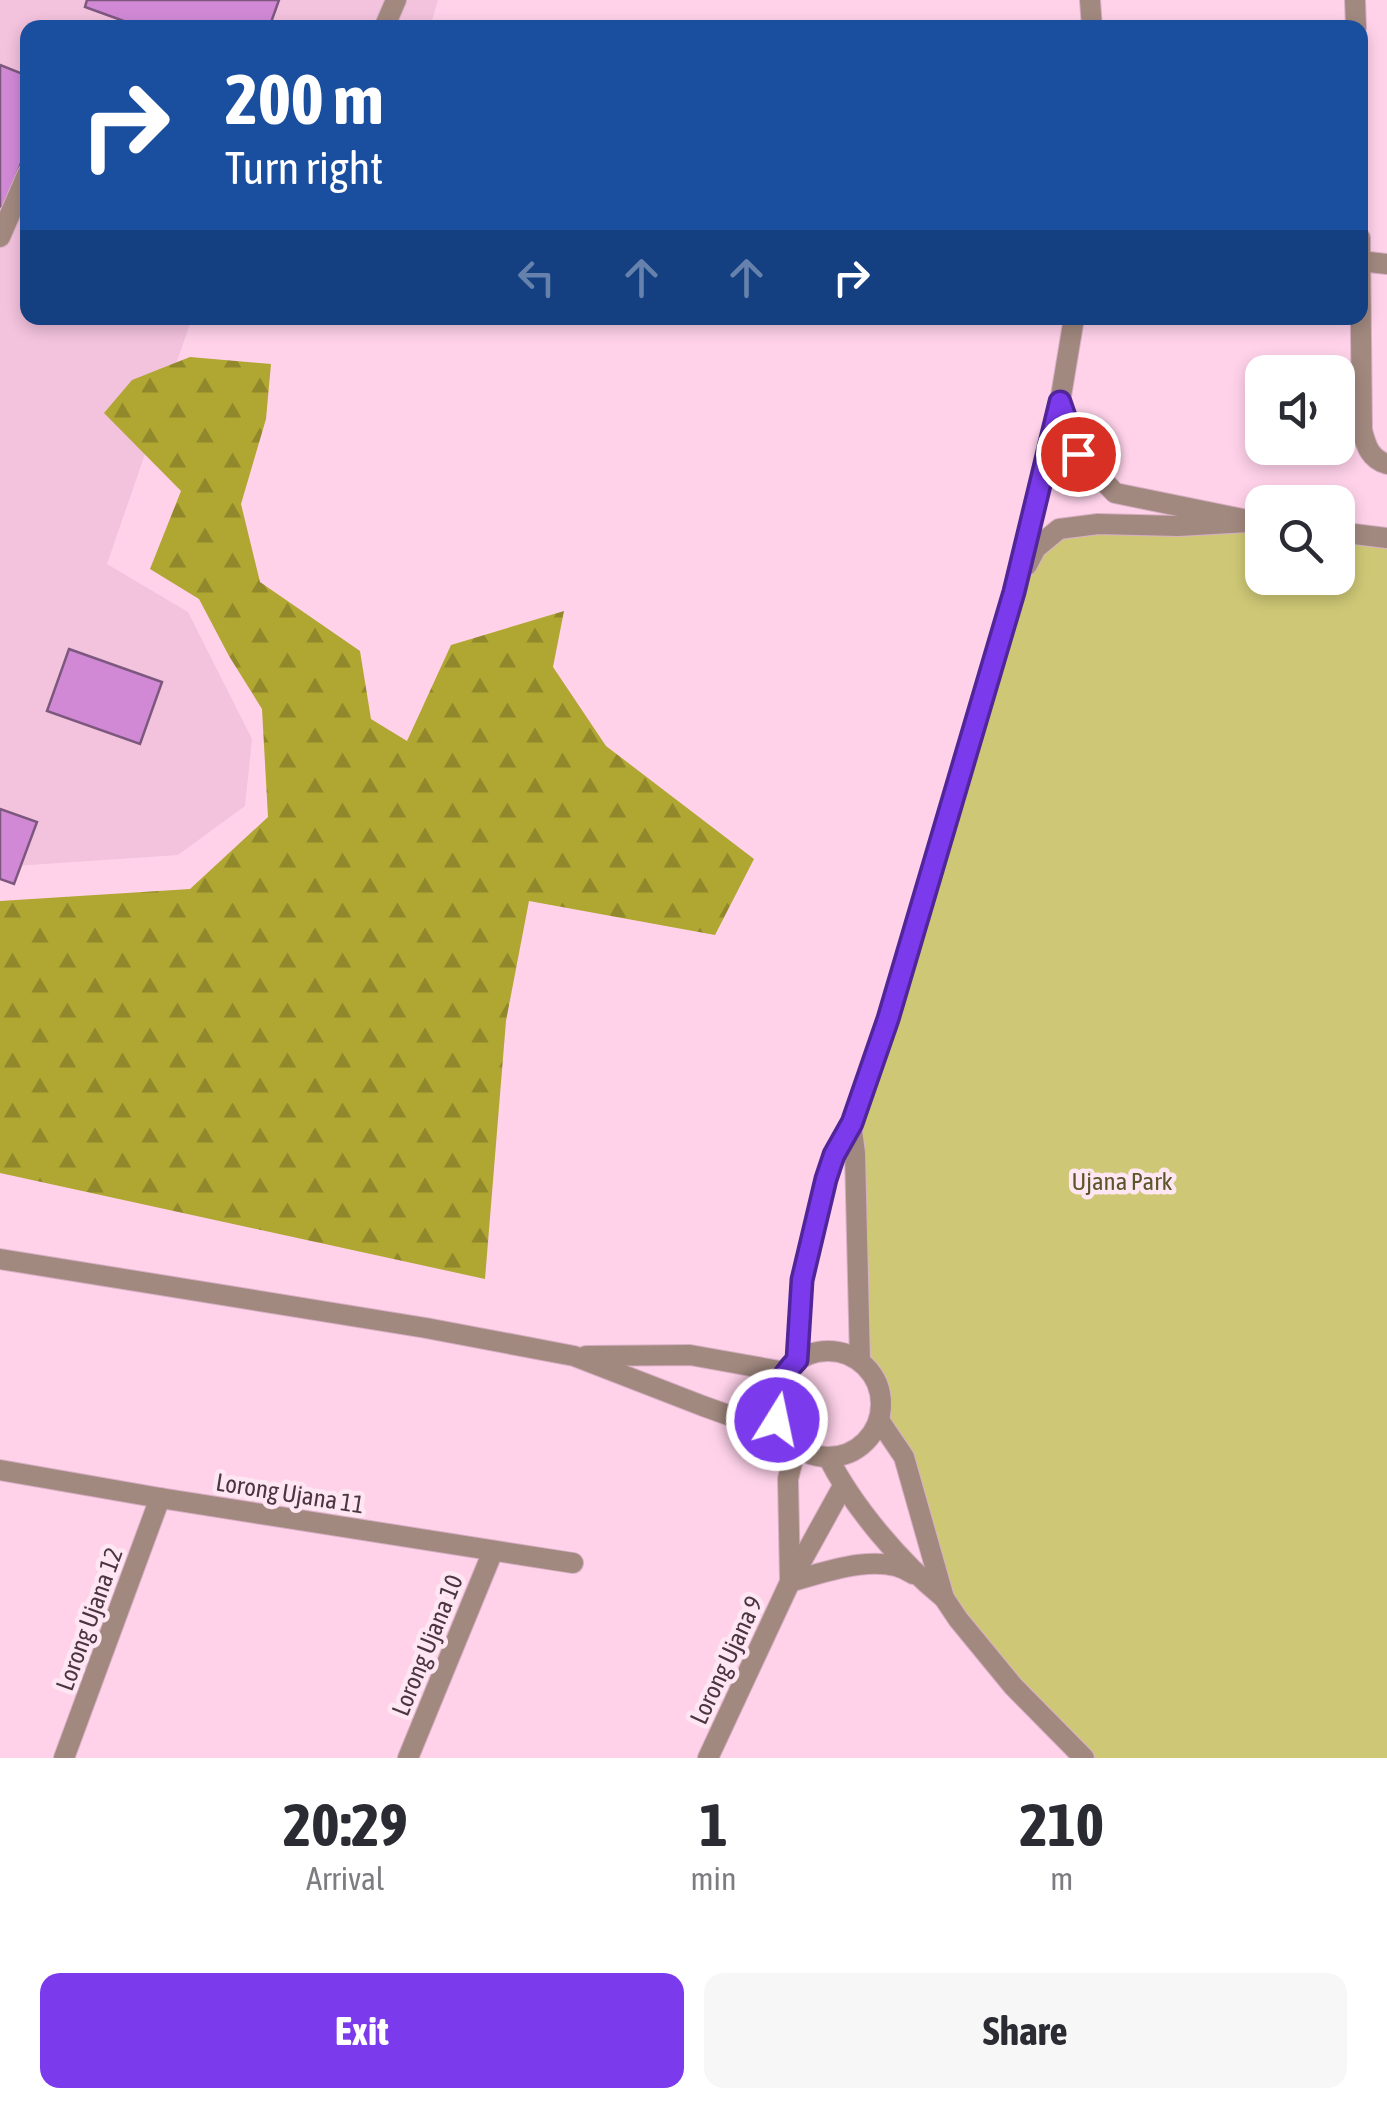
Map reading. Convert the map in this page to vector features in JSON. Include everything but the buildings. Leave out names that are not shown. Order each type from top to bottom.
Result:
[{"type":"street","points":[[2,227],[20,190]]},
{"type":"street","points":[[791,1366],[806,1264],[826,1179],[852,1123],[888,1019],[1014,592],[1060,402],[1073,325]]},
{"type":"street","points":[[1361,325],[1362,430],[1367,450],[1387,464]]},
{"type":"street","points":[[1060,402],[1078,454],[1114,493],[1245,520]]},
{"type":"street","points":[[1014,592],[1036,548],[1059,529],[1098,524],[1245,523]]},
{"type":"street","points":[[1355,534],[1387,538]]},
{"type":"street","points":[[852,1123],[860,1361]]},
{"type":"street","points":[[0,1258],[574,1356],[790,1440],[812,1454],[828,1457],[860,1447],[872,1435],[882,1404],[872,1372],[845,1353],[828,1350],[812,1353],[791,1366],[777,1387],[774,1403],[777,1420],[790,1440]]},
{"type":"street","points":[[574,1356],[690,1355],[791,1366]]},
{"type":"street","points":[[879,1420],[904,1457],[944,1598]]},
{"type":"street","name":"Lorong Ujana 9","points":[[790,1440],[790,1582]]},
{"type":"street","points":[[828,1457],[843,1486],[918,1577],[944,1598],[1013,1686],[1084,1758]]},
{"type":"street","name":"Lorong Ujana 11","points":[[0,1470],[573,1563]]},
{"type":"street","name":"Lorong Ujana 9","points":[[708,1758],[790,1582],[843,1486]]},
{"type":"street","name":"Lorong Ujana 12","points":[[64,1758],[160,1498]]},
{"type":"street","name":"Lorong Ujana 10","points":[[408,1758],[492,1551]]},
{"type":"street","name":"Lorong Ujana 9","points":[[790,1582],[867,1564],[904,1567],[918,1577]]},
{"type":"shaded area","points":[[0,0],[438,0],[432,20],[20,20],[20,325],[190,325],[107,564],[188,612],[252,739],[245,806],[178,855],[0,867]]},
{"type":"green space","points":[[190,357],[271,364],[266,419],[241,504],[260,582],[360,651],[371,719],[407,741],[451,645],[564,611],[553,667],[606,746],[754,859],[715,935],[529,901],[506,1021],[485,1279],[0,1173],[0,901],[190,889],[268,817],[262,709],[199,599],[150,569],[181,491],[104,413],[132,380]]},
{"type":"green space","name":"Ujana Park","points":[[1245,524],[1245,595],[1355,595],[1355,534],[1387,538],[1387,1758],[1084,1758],[958,1619],[904,1457],[879,1420],[879,1388],[860,1361],[851,1123],[1014,592],[1059,529]]},
{"type":"route","points":[[777,1420],[777,1387],[797,1360],[802,1280],[826,1179],[852,1123],[888,1019],[1014,592],[1060,402],[1078,454]]}]
